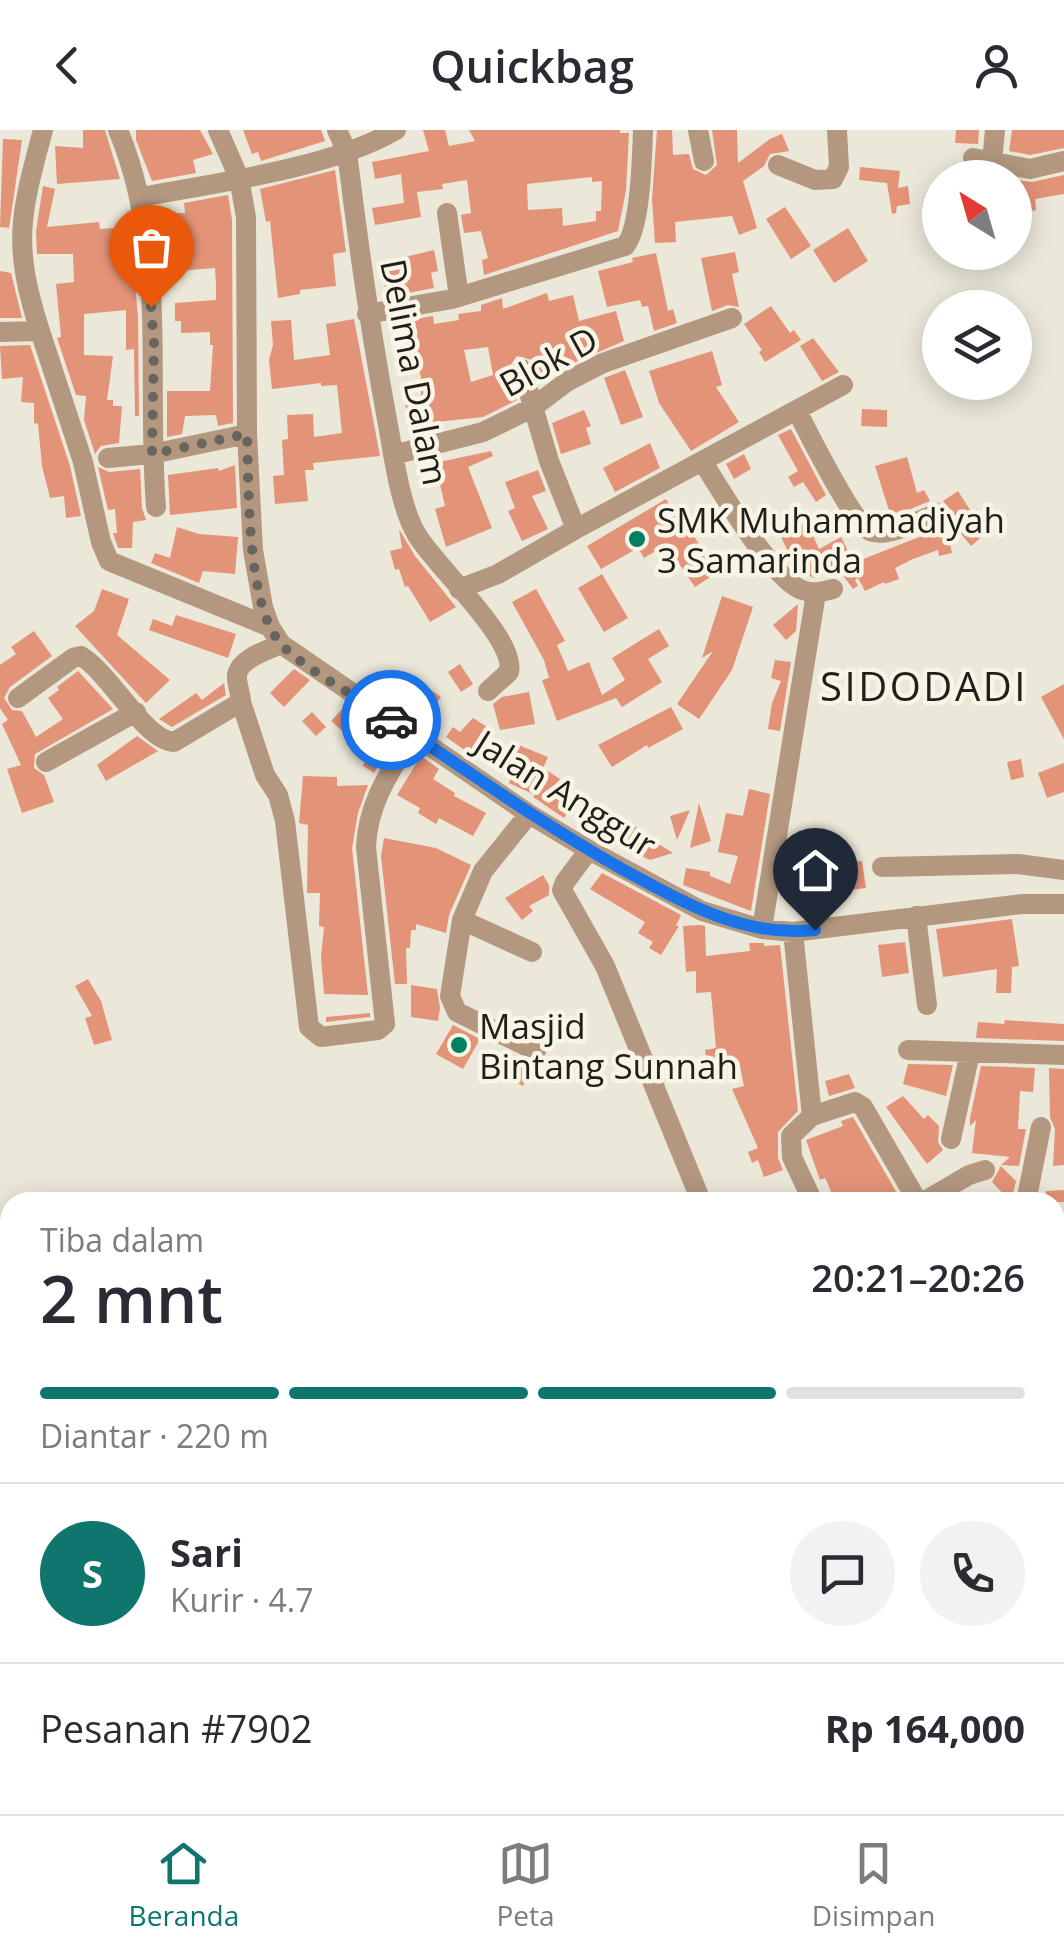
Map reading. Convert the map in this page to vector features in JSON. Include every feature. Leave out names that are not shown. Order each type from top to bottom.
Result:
[{"type":"street","points":[[0,332],[40,331],[22,264],[20,226],[43,130]]},
{"type":"street","points":[[118,130],[141,197],[154,343],[152,454],[156,507]]},
{"type":"street","points":[[218,130],[239,178],[246,217],[247,434],[253,550],[275,636],[239,670],[242,702],[264,776],[281,803],[309,1026],[321,1037],[378,1030],[385,1024],[366,847],[367,824],[381,786],[413,734]]},
{"type":"street","name":"Delima Dalam","points":[[337,130],[347,152],[367,314],[394,455],[416,534],[491,628],[510,660],[509,672],[488,691]]},
{"type":"street","points":[[141,197],[347,152],[396,130]]},
{"type":"street","points":[[367,314],[459,297],[627,244],[635,216],[643,130]]},
{"type":"street","points":[[698,130],[704,161]]},
{"type":"street","points":[[778,165],[815,180],[833,179],[839,168],[837,130]]},
{"type":"street","points":[[995,130],[983,160],[1030,169],[1064,162]]},
{"type":"street","points":[[447,214],[459,297]]},
{"type":"street","name":"Blok D","points":[[394,455],[483,432],[532,408],[568,381],[602,363],[732,318]]},
{"type":"street","name":"Jalan Anggur","points":[[40,331],[83,462],[101,542],[110,562],[275,636],[529,814],[588,850],[702,912],[762,929],[793,932],[1022,904],[1064,904]]},
{"type":"street","points":[[522,368],[532,408],[576,529]]},
{"type":"street","points":[[459,589],[498,574],[843,386]]},
{"type":"street","points":[[797,410],[867,529],[892,530],[938,513]]},
{"type":"street","points":[[108,458],[152,454],[247,434]]},
{"type":"street","points":[[702,461],[776,567],[796,587],[824,591],[762,929]]},
{"type":"street","points":[[18,698],[73,658],[82,656],[113,683],[160,738],[174,742],[242,702]]},
{"type":"street","points":[[46,762],[136,712]]},
{"type":"street","points":[[529,814],[483,872],[462,920],[450,996],[453,1007],[536,1051]]},
{"type":"street","points":[[588,850],[562,890],[605,966],[696,1192]]},
{"type":"street","points":[[882,867],[1018,864],[1064,870]]},
{"type":"street","points":[[916,916],[926,1005]]},
{"type":"street","points":[[462,920],[532,952]]},
{"type":"street","points":[[793,932],[812,1116]]},
{"type":"street","points":[[908,1050],[1064,1055]]},
{"type":"street","points":[[951,1139],[970,1052]]},
{"type":"street","points":[[808,1192],[789,1142],[795,1130],[812,1116],[850,1102],[860,1104],[915,1192]]},
{"type":"street","points":[[1028,1192],[1041,1127]]},
{"type":"street","points":[[939,1192],[985,1170]]},
{"type":"building","points":[[83,130],[105,130],[120,179],[57,184],[55,146],[83,148]]},
{"type":"building","points":[[136,130],[200,130],[213,154],[193,160],[196,173],[152,181]]},
{"type":"building","points":[[243,130],[321,130],[325,141],[261,161],[258,152],[252,154]]},
{"type":"building","points":[[423,130],[445,130],[449,146],[475,141],[469,130],[629,133],[626,190],[618,231],[484,275],[482,260],[488,258],[481,231],[464,233],[461,215],[471,213],[467,180],[442,184],[443,189],[417,192],[421,217],[375,225],[372,208],[404,203],[401,174],[375,179],[372,162],[429,151]],"holes":[[[592,177],[592,182],[602,181],[601,211],[596,211],[596,221],[563,226],[562,208],[528,210],[527,184]]]},
{"type":"building","points":[[657,130],[672,130],[673,155],[689,154],[693,169],[706,175],[717,165],[712,130],[737,130],[738,163],[782,134],[789,151],[770,154],[764,166],[743,181],[757,228],[739,235],[732,216],[675,222],[676,242],[655,243],[652,199]]},
{"type":"building","points":[[956,130],[979,130],[978,144],[955,143]]},
{"type":"building","points":[[1012,130],[1064,130],[1064,148],[1030,155],[1009,151]]},
{"type":"building","points":[[3,139],[22,140],[9,228],[0,227]]},
{"type":"building","points":[[860,167],[900,171],[898,188],[908,186],[910,204],[897,206],[892,214],[887,183],[859,180]]},
{"type":"building","points":[[335,170],[346,252],[333,254],[336,286],[300,290],[300,294],[278,298],[270,221],[266,222],[260,189]]},
{"type":"building","points":[[1064,175],[1064,194],[1035,199],[1036,210],[1032,211],[1032,182]]},
{"type":"building","points":[[43,186],[55,189],[47,227],[99,222],[100,229],[130,227],[138,317],[139,416],[135,416],[134,349],[126,350],[126,310],[84,314],[84,355],[113,356],[107,400],[113,400],[113,406],[122,406],[119,443],[101,446],[95,454],[84,420],[86,396],[76,395],[57,338],[61,337],[56,284],[74,282],[73,254],[37,254],[36,231]]},
{"type":"building","points":[[228,195],[232,220],[233,423],[218,426],[216,415],[185,416],[182,434],[167,437],[167,391],[210,391],[213,345],[210,332],[181,333],[181,321],[175,321],[175,303],[216,300],[216,285],[215,268],[177,271],[174,246],[160,246],[161,213],[185,213],[184,203]]},
{"type":"building","points":[[785,207],[811,246],[791,259],[766,219]]},
{"type":"building","points":[[848,228],[868,261],[834,283],[813,250]]},
{"type":"building","points":[[434,250],[438,271],[431,273],[434,288],[387,297],[380,263]]},
{"type":"building","points":[[735,252],[739,272],[732,274],[739,307],[728,305],[712,311],[701,258]]},
{"type":"building","points":[[656,253],[668,311],[673,309],[677,323],[654,331],[648,306],[642,307],[640,300],[607,307],[598,271]]},
{"type":"building","points":[[0,271],[11,273],[22,318],[0,318]]},
{"type":"building","points":[[547,293],[549,301],[573,295],[579,321],[616,311],[624,341],[557,370],[541,384],[532,360],[517,356],[509,367],[517,400],[483,417],[408,425],[405,401],[421,398],[421,378],[418,364],[398,367],[396,352],[405,350],[399,322],[433,316],[434,324],[459,320],[458,314],[481,311],[481,305],[502,298],[503,309]],"holes":[[[488,347],[493,375],[471,382],[464,350]]]},
{"type":"building","points":[[771,306],[790,333],[794,330],[801,340],[765,362],[759,352],[762,350],[744,324]]},
{"type":"building","points":[[354,319],[380,456],[313,463],[314,470],[305,470],[308,501],[275,504],[273,476],[284,475],[282,440],[288,439],[287,415],[313,414],[314,437],[342,433],[337,385],[272,389],[271,321],[291,320],[294,360],[330,355],[326,324]]},
{"type":"building","points":[[813,338],[839,372],[822,381],[800,346]]},
{"type":"building","points":[[30,345],[70,466],[81,516],[66,518],[64,496],[50,498],[38,424],[34,423],[34,403],[21,402],[23,377],[2,379],[0,346]]},
{"type":"building","points":[[712,351],[722,385],[716,387],[739,422],[691,451],[659,403],[649,371]]},
{"type":"building","points":[[625,370],[643,417],[621,425],[604,378]]},
{"type":"building","points":[[862,409],[887,410],[887,427],[861,426]]},
{"type":"building","points":[[584,410],[591,426],[586,428],[591,444],[561,454],[552,423]]},
{"type":"building","points":[[791,429],[826,495],[816,502],[803,482],[794,487],[788,477],[798,471],[778,435]]},
{"type":"building","points":[[650,443],[660,468],[615,492],[603,468]]},
{"type":"building","points":[[491,451],[493,456],[468,467],[492,528],[446,547],[435,509],[445,506],[435,463]]},
{"type":"building","points":[[744,454],[751,469],[734,479],[726,464]]},
{"type":"building","points":[[907,457],[917,493],[924,490],[930,501],[891,517],[875,466]]},
{"type":"building","points":[[235,465],[237,508],[170,515],[168,475],[218,468],[219,471]]},
{"type":"building","points":[[98,467],[109,472],[140,469],[146,520],[133,522],[132,548],[118,548],[113,533],[117,533],[115,509],[108,510]]},
{"type":"building","points":[[538,470],[546,491],[532,496],[548,529],[522,541],[508,511],[515,508],[505,482]]},
{"type":"building","points":[[958,491],[972,513],[977,509],[992,528],[971,546],[949,519],[950,509],[943,501]]},
{"type":"building","name":"SMK Muhammadiyah 3 Samarinda","points":[[666,499],[689,538],[693,535],[718,572],[695,587],[666,545],[644,558],[638,548],[601,569],[587,546]]},
{"type":"building","points":[[807,522],[819,549],[841,537],[849,553],[843,556],[848,565],[946,523],[952,553],[939,556],[938,550],[913,559],[895,568],[899,579],[865,591],[858,578],[858,586],[853,589],[839,570],[814,578],[797,570],[780,535]]},
{"type":"building","points":[[177,527],[199,534],[238,537],[235,574],[203,571],[199,583],[151,563],[155,553],[170,558]]},
{"type":"building","points":[[399,529],[415,556],[456,607],[430,622],[408,586],[405,587],[399,569],[395,570],[390,551],[402,548]]},
{"type":"building","name":"SMK Muhammadiyah 3 Samarinda","points":[[602,574],[628,618],[604,632],[578,588]]},
{"type":"building","points":[[102,589],[129,599],[117,635],[170,680],[146,703],[75,626],[94,611]]},
{"type":"building","points":[[536,589],[565,641],[557,645],[568,671],[589,662],[602,695],[625,680],[612,658],[659,629],[669,646],[648,659],[662,682],[622,707],[616,698],[557,721],[542,680],[549,678],[544,660],[512,602]]},
{"type":"building","points":[[722,596],[753,607],[732,670],[699,719],[677,704],[713,651],[702,658]]},
{"type":"building","points":[[798,604],[796,631],[786,640],[773,625]]},
{"type":"building","points":[[176,615],[236,634],[228,658],[149,630],[153,619],[172,626]]},
{"type":"building","points":[[34,631],[52,656],[10,687],[4,698],[12,710],[22,711],[36,737],[63,719],[48,698],[78,671],[113,709],[35,754],[34,768],[44,775],[54,802],[22,813],[7,769],[21,765],[2,724],[8,720],[0,708],[0,665],[16,654],[11,647]]},
{"type":"building","points":[[775,660],[791,662],[780,731],[768,729],[781,681],[771,678]]},
{"type":"building","points":[[460,664],[473,684],[461,692],[448,672]]},
{"type":"building","points":[[294,669],[310,680],[284,707],[270,693]]},
{"type":"building","points":[[398,670],[413,683],[415,679],[441,697],[417,721],[380,691]]},
{"type":"building","points":[[224,683],[226,695],[172,727],[159,719],[196,693],[202,700]]},
{"type":"building","points":[[1064,684],[1064,739],[1041,697]]},
{"type":"building","points":[[529,692],[535,724],[500,730],[493,704],[502,697]]},
{"type":"building","points":[[346,705],[394,738],[374,773],[363,766],[368,754],[331,721]]},
{"type":"building","points":[[671,707],[683,729],[612,767],[598,745]]},
{"type":"building","points":[[312,712],[326,727],[316,736],[302,721]]},
{"type":"building","points":[[473,718],[495,732],[490,733],[473,756],[446,737],[453,727],[460,732]]},
{"type":"building","points":[[137,736],[158,751],[106,781],[97,765]]},
{"type":"building","points":[[511,742],[548,757],[543,768],[578,798],[564,818],[535,795],[509,783],[513,772],[501,767]]},
{"type":"building","points":[[421,756],[439,769],[433,779],[486,813],[473,836],[439,818],[436,824],[418,813],[420,808],[397,795]]},
{"type":"building","points":[[1021,759],[1024,777],[1011,780],[1007,762]]},
{"type":"building","points":[[1064,763],[1064,792],[1047,798],[1038,773]]},
{"type":"building","points":[[303,776],[337,777],[337,786],[368,785],[352,848],[368,995],[324,994],[320,893],[307,893],[308,825],[299,823]]},
{"type":"building","points":[[749,789],[770,794],[751,911],[683,885],[686,868],[710,872],[710,876],[730,884],[738,856],[718,852],[726,813],[743,816]]},
{"type":"building","points":[[699,803],[711,841],[690,848]]},
{"type":"building","points":[[604,809],[673,853],[650,860],[591,831]]},
{"type":"building","points":[[690,810],[677,840],[670,816]]},
{"type":"building","points":[[384,838],[436,848],[471,865],[449,915],[446,933],[416,924],[416,930],[411,930],[410,948],[406,948],[407,984],[395,984],[381,856]]},
{"type":"building","points":[[862,861],[866,888],[805,896],[801,868]]},
{"type":"building","points":[[602,873],[681,915],[679,926],[661,955],[649,948],[653,942],[638,933],[645,922],[590,889]]},
{"type":"building","points":[[543,875],[549,895],[529,906],[533,911],[522,920],[505,898]]},
{"type":"building","points":[[1012,919],[1019,966],[1012,967],[1011,993],[996,993],[997,969],[943,977],[936,929]]},
{"type":"building","points":[[683,926],[705,926],[706,956],[750,951],[749,943],[780,945],[798,1111],[778,1132],[778,1158],[783,1170],[764,1177],[758,1160],[752,1163],[748,1152],[758,1148],[732,1089],[744,1086],[739,1061],[707,1065],[705,1050],[716,1048],[711,992],[696,993],[696,971],[686,972]]},
{"type":"building","points":[[905,942],[909,973],[882,977],[878,945]]},
{"type":"building","points":[[88,979],[101,1001],[112,1040],[94,1045],[85,1018],[92,1016],[75,986]]},
{"type":"building","points":[[411,985],[437,989],[438,1021],[411,1017]]},
{"type":"building","points":[[370,1013],[370,1017],[326,1022],[326,1017]]},
{"type":"building","points":[[1005,1020],[1064,1024],[1064,1041],[976,1038],[978,1022],[1004,1024]]},
{"type":"building","name":"Masjid Bintang Sunnah","points":[[453,1025],[480,1039],[463,1069],[436,1054]]},
{"type":"building","points":[[502,1054],[511,1060],[514,1055],[535,1064],[523,1086],[492,1070]]},
{"type":"building","points":[[908,1064],[953,1065],[946,1096],[903,1084]]},
{"type":"building","points":[[981,1066],[1035,1068],[1033,1092],[1020,1091],[1018,1129],[1026,1129],[1019,1166],[1001,1165],[1010,1157],[972,1153],[976,1120],[970,1126],[970,1118]]},
{"type":"building","points":[[1049,1068],[1064,1069],[1064,1165],[1053,1166],[1055,1129],[1050,1117]]},
{"type":"building","points":[[849,1074],[855,1088],[829,1096],[825,1081]]},
{"type":"building","points":[[903,1096],[924,1119],[928,1115],[939,1126],[938,1142],[943,1150],[927,1164],[886,1107]]},
{"type":"building","points":[[853,1117],[896,1192],[831,1192],[825,1178],[820,1180],[806,1140],[843,1126],[841,1121]]},
{"type":"building","points":[[1001,1166],[1016,1181],[1013,1192],[1002,1192],[992,1182]]},
{"type":"way so far","points":[[151,307],[152,454],[247,434],[253,550],[270,627],[288,650],[391,720]]},
{"type":"place","name":"SMK Muhammadiyah 3 Samarinda","points":[[637,539]]},
{"type":"place","name":"Masjid Bintang Sunnah","points":[[459,1045]]},
{"type":"district","name":"SIDODADI","points":[[924,685]]},
{"type":"route","points":[[391,720],[529,814],[685,904],[762,929],[815,930]]}]
